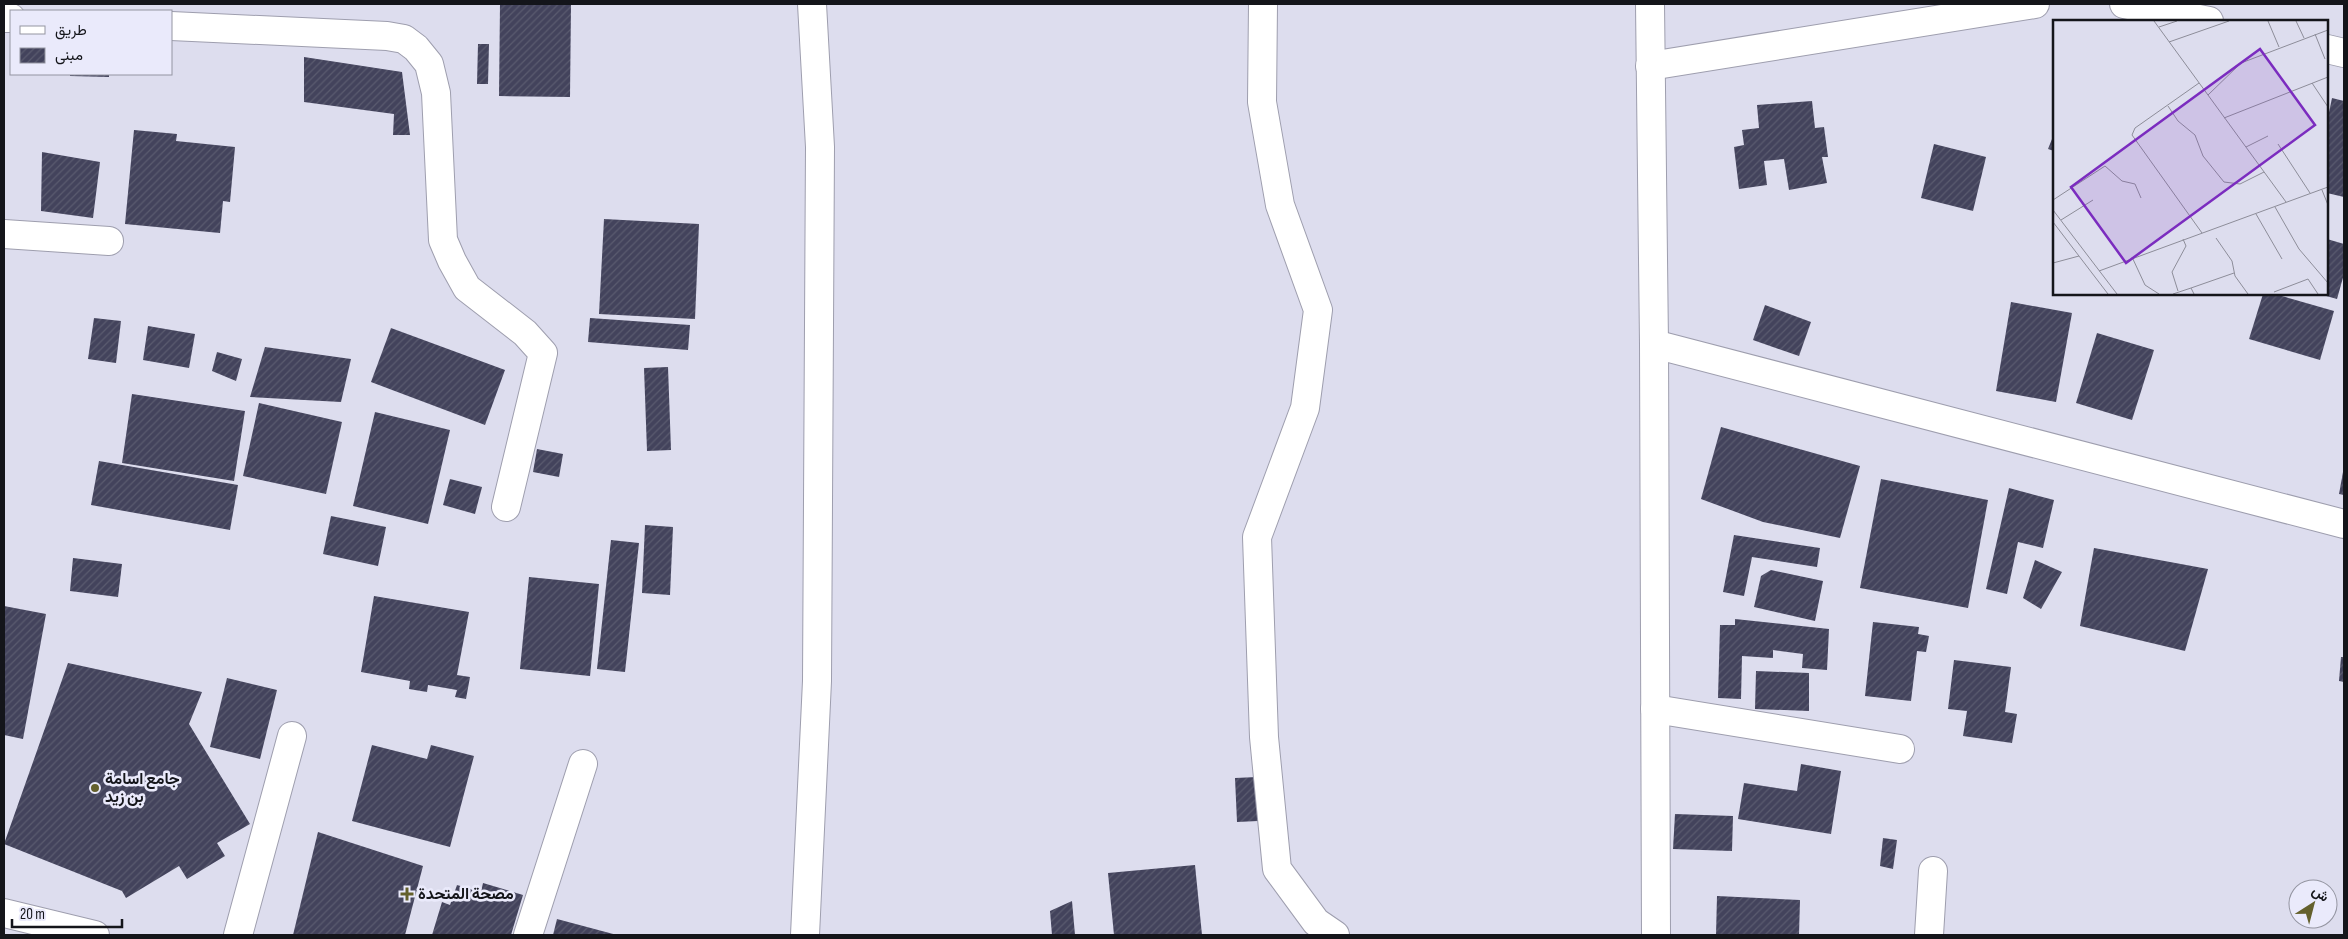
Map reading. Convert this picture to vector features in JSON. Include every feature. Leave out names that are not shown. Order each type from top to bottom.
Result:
[{"type":"street","points":[[805,935],[817,672],[820,147],[812,4]]},
{"type":"street","points":[[1263,4],[1262,102],[1280,205],[1318,310],[1305,408],[1258,537],[1264,737],[1276,869],[1316,922],[1335,935]]},
{"type":"street","points":[[1650,4],[1654,344],[1656,935]]},
{"type":"street","points":[[1650,66],[2035,4]]},
{"type":"street","points":[[2124,4],[2204,20]]},
{"type":"street","points":[[172,26],[387,36],[404,39],[416,48],[430,64],[436,93],[444,240],[467,288],[525,333],[543,353],[506,507]]},
{"type":"street","points":[[2328,49],[2344,53]]},
{"type":"street","points":[[4,234],[109,241]]},
{"type":"street","points":[[1654,344],[2344,524]]},
{"type":"street","points":[[1655,709],[1900,749]]},
{"type":"street","points":[[238,935],[292,736]]},
{"type":"street","points":[[528,935],[583,764]]},
{"type":"street","points":[[1929,935],[1932,871]]},
{"type":"street","points":[[4,913],[88,934]]},
{"type":"building","points":[[500,4],[571,4],[570,97],[499,96]]},
{"type":"building","points":[[478,44],[489,44],[488,84],[477,84]]},
{"type":"building","points":[[304,57],[402,72],[410,135],[393,135],[394,114],[304,102]]},
{"type":"building","points":[[109,75],[109,77],[70,76]]},
{"type":"building","points":[[2332,98],[2344,101],[2344,197],[2328,193],[2328,117]]},
{"type":"building","points":[[1812,101],[1815,128],[1824,127],[1828,157],[1822,157],[1827,183],[1789,190],[1784,159],[1764,161],[1767,185],[1739,189],[1734,147],[1744,145],[1742,130],[1759,128],[1757,105]]},
{"type":"building","points":[[134,130],[177,134],[176,141],[235,147],[230,202],[223,201],[220,233],[125,224]]},
{"type":"building","points":[[2053,136],[2053,151],[2048,149]]},
{"type":"building","points":[[1934,144],[1986,157],[1973,211],[1921,198]]},
{"type":"building","points":[[42,152],[100,162],[93,218],[41,211]]},
{"type":"building","points":[[604,219],[699,224],[695,319],[599,314]]},
{"type":"building","points":[[2328,239],[2344,244],[2344,274],[2337,299],[2323,295],[2328,295]]},
{"type":"building","points":[[2263,295],[2278,295],[2334,311],[2320,360],[2249,339]]},
{"type":"building","points":[[2011,302],[2072,313],[2056,402],[1996,391]]},
{"type":"building","points":[[1765,305],[1811,322],[1799,356],[1753,340]]},
{"type":"building","points":[[94,318],[121,321],[116,363],[88,359]]},
{"type":"building","points":[[590,318],[690,325],[688,350],[588,342]]},
{"type":"building","points":[[148,326],[195,334],[189,368],[143,360]]},
{"type":"building","points":[[391,328],[505,370],[485,425],[371,382]]},
{"type":"building","points":[[2097,333],[2154,350],[2132,420],[2076,403]]},
{"type":"building","points":[[265,347],[351,359],[341,402],[250,397]]},
{"type":"building","points":[[217,352],[242,359],[236,381],[212,371]]},
{"type":"building","points":[[668,367],[671,450],[647,451],[644,368]]},
{"type":"building","points":[[132,394],[245,411],[234,481],[122,463]]},
{"type":"building","points":[[259,403],[342,422],[326,494],[243,476]]},
{"type":"building","points":[[375,412],[450,430],[428,524],[353,506]]},
{"type":"building","points":[[1721,427],[1860,466],[1840,538],[1763,522],[1701,499]]},
{"type":"building","points":[[537,449],[563,454],[559,477],[533,472]]},
{"type":"building","points":[[99,461],[238,485],[230,530],[91,505]]},
{"type":"building","points":[[2344,472],[2344,495],[2339,494]]},
{"type":"building","points":[[450,479],[482,487],[475,514],[443,505]]},
{"type":"building","points":[[1881,479],[1988,500],[1968,608],[1860,588]]},
{"type":"building","points":[[2009,488],[2054,500],[2043,548],[2018,542],[2007,594],[1986,589]]},
{"type":"building","points":[[331,516],[386,527],[378,566],[323,554]]},
{"type":"building","points":[[645,525],[673,527],[670,595],[642,593]]},
{"type":"building","points":[[1734,535],[1820,548],[1817,567],[1752,557],[1744,596],[1723,592]]},
{"type":"building","points":[[611,540],[639,543],[625,672],[597,669]]},
{"type":"building","points":[[2094,548],[2208,569],[2185,651],[2080,626]]},
{"type":"building","points":[[73,558],[122,564],[118,597],[70,591]]},
{"type":"building","points":[[2035,560],[2062,572],[2041,609],[2023,598]]},
{"type":"building","points":[[1771,570],[1823,581],[1815,621],[1754,607],[1761,576]]},
{"type":"building","points":[[529,577],[599,584],[590,676],[520,669]]},
{"type":"building","points":[[374,596],[469,612],[457,675],[470,677],[466,699],[455,697],[457,690],[428,685],[427,692],[409,689],[410,681],[361,672]]},
{"type":"building","points":[[4,606],[46,614],[23,739],[4,735]]},
{"type":"building","points":[[1735,619],[1829,629],[1827,670],[1802,668],[1803,654],[1773,650],[1773,658],[1742,656],[1741,699],[1718,698],[1720,625],[1735,625]]},
{"type":"building","points":[[1873,622],[1919,627],[1918,634],[1929,636],[1926,652],[1917,651],[1911,701],[1865,696]]},
{"type":"building","points":[[2341,657],[2344,657],[2344,682],[2339,681]]},
{"type":"building","points":[[1954,660],[2011,667],[2005,712],[2017,714],[2012,743],[1963,736],[1967,711],[1948,709]]},
{"type":"building","points":[[68,663],[202,692],[189,724],[250,824],[217,843],[225,856],[187,879],[179,866],[126,898],[122,891],[4,844]]},
{"type":"building","points":[[1756,671],[1809,673],[1809,711],[1755,709]]},
{"type":"building","points":[[227,678],[277,690],[260,759],[210,747]]},
{"type":"building","points":[[372,745],[427,759],[431,745],[474,756],[450,847],[352,821]]},
{"type":"building","points":[[1801,764],[1841,771],[1831,834],[1738,819],[1744,783],[1797,791]]},
{"type":"building","points":[[1257,777],[1265,826],[1258,827],[1258,821],[1237,822],[1235,778]]},
{"type":"building","points":[[1675,814],[1733,816],[1732,851],[1673,849]]},
{"type":"building","points":[[318,832],[423,866],[405,935],[293,935]]},
{"type":"building","points":[[1883,838],[1897,840],[1893,869],[1880,866]]},
{"type":"building","points":[[1195,865],[1202,935],[1114,935],[1108,873]]},
{"type":"building","points":[[483,883],[523,895],[511,935],[432,935],[442,902],[450,905],[457,885],[481,892]]},
{"type":"building","points":[[1717,896],[1800,900],[1799,935],[1716,935]]},
{"type":"building","points":[[1072,901],[1075,935],[1052,935],[1050,911]]},
{"type":"building","points":[[557,919],[617,935],[553,935]]},
{"type":"place","name":"جامع اسامة بن زيد","points":[[95,788]]},
{"type":"place","name":"مصحة المتحدة","points":[[407,894]]}]
